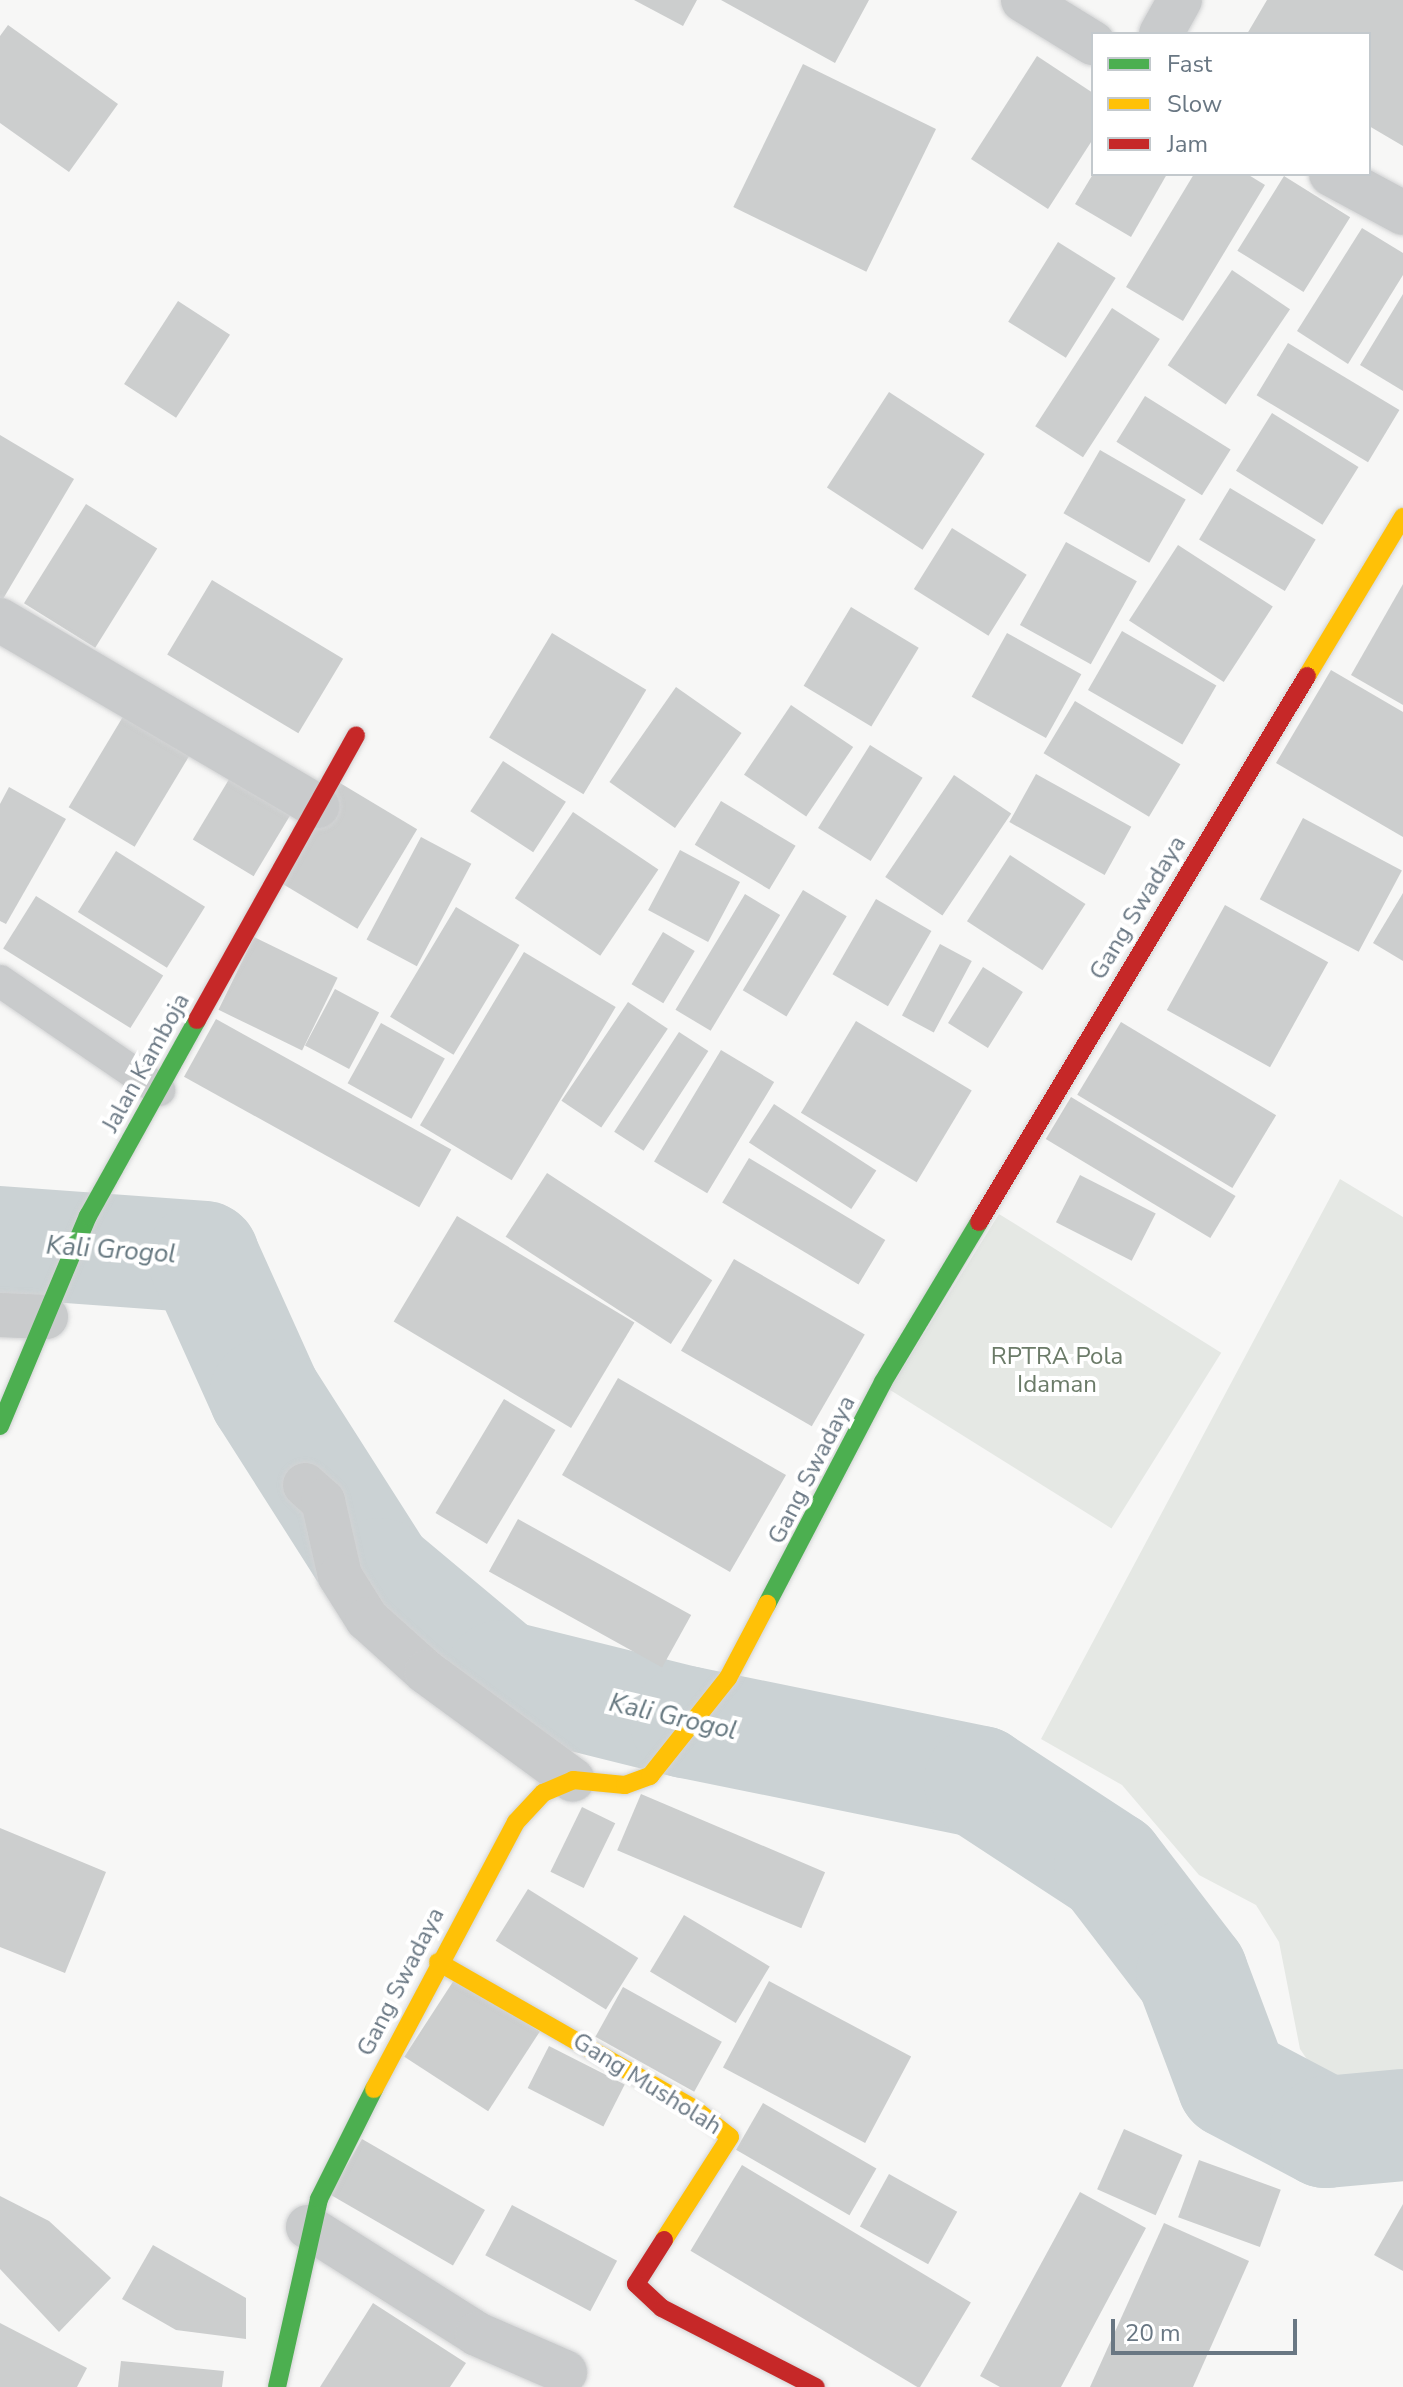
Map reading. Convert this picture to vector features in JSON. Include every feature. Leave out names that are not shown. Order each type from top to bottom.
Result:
[{"type":"street","points":[[1023,0],[1091,42]]},
{"type":"street","points":[[1162,32],[1180,0]]},
{"type":"street","points":[[1335,176],[1403,213]]},
{"type":"street","name":"Gang Swadaya","points":[[277,2387],[308,2227],[438,1962],[516,1822],[543,1793],[573,1780],[636,1784],[669,1756],[728,1678],[891,1368],[1403,517]]},
{"type":"street","points":[[0,620],[317,806]]},
{"type":"street","name":"Jalan Kamboja","points":[[0,1426],[88,1216],[356,735]]},
{"type":"street","points":[[0,1315],[46,1317]]},
{"type":"street","points":[[305,1485],[323,1501],[340,1576],[367,1619],[426,1672],[573,1780]]},
{"type":"street","name":"Gang Musholah","points":[[438,1962],[696,2110],[730,2137],[636,2284],[662,2308],[816,2387]]},
{"type":"street","points":[[308,2227],[477,2334],[565,2372]]},
{"type":"lane","points":[[0,981],[159,1090]]},
{"type":"green space","points":[[1340,1179],[1403,1217],[1403,2126],[1329,2092],[1300,2049],[1279,1942],[1256,1905],[1199,1875],[1122,1785],[1041,1739]]},
{"type":"green space","name":"RPTRA Pola Idaman","points":[[999,1214],[1221,1353],[1111,1528],[889,1390]]},
{"type":"building","points":[[634,0],[697,0],[683,26]]},
{"type":"building","points":[[721,0],[869,0],[835,63]]},
{"type":"building","points":[[1267,0],[1403,0],[1403,146],[1371,127],[1371,32],[1248,32]]},
{"type":"building","points":[[8,25],[118,104],[69,172],[0,123],[0,36]]},
{"type":"building","points":[[1037,56],[1091,92],[1091,142],[1048,209],[971,159]]},
{"type":"building","points":[[803,64],[936,129],[866,272],[733,207]]},
{"type":"building","points":[[1092,176],[1166,176],[1131,237],[1075,204]]},
{"type":"building","points":[[1193,176],[1250,176],[1265,185],[1183,321],[1126,287]]},
{"type":"building","points":[[1284,176],[1350,217],[1304,292],[1237,251]]},
{"type":"building","points":[[1362,228],[1403,253],[1403,275],[1348,364],[1297,331]]},
{"type":"building","points":[[1058,242],[1116,278],[1066,358],[1008,322]]},
{"type":"building","points":[[1232,270],[1290,309],[1226,404],[1168,365]]},
{"type":"building","points":[[1403,294],[1403,391],[1360,365]]},
{"type":"building","points":[[178,301],[230,335],[176,418],[124,384]]},
{"type":"building","points":[[1112,308],[1160,339],[1083,457],[1035,426]]},
{"type":"building","points":[[1288,343],[1399,410],[1368,462],[1257,395]]},
{"type":"building","points":[[889,392],[985,454],[923,550],[827,488]]},
{"type":"building","points":[[1145,396],[1231,450],[1202,495],[1116,442]]},
{"type":"building","points":[[1272,413],[1359,467],[1322,525],[1236,471]]},
{"type":"building","points":[[0,435],[74,479],[0,604]]},
{"type":"building","points":[[1100,450],[1186,500],[1149,563],[1064,513]]},
{"type":"building","points":[[1230,488],[1316,540],[1285,591],[1199,539]]},
{"type":"building","points":[[86,504],[157,549],[95,648],[24,603]]},
{"type":"building","points":[[952,528],[1027,575],[988,636],[914,589]]},
{"type":"building","points":[[1066,542],[1137,581],[1091,664],[1020,625]]},
{"type":"building","points":[[1178,545],[1273,607],[1224,682],[1129,620]]},
{"type":"building","points":[[212,580],[343,659],[298,733],[167,655]]},
{"type":"building","points":[[1403,584],[1403,705],[1351,675]]},
{"type":"building","points":[[851,607],[919,648],[871,727],[804,686]]},
{"type":"building","points":[[1122,631],[1216,685],[1182,744],[1088,690]]},
{"type":"building","points":[[552,633],[646,690],[583,794],[489,738]]},
{"type":"building","points":[[1007,633],[1081,674],[1046,738],[972,697]]},
{"type":"building","points":[[1331,670],[1403,712],[1403,837],[1276,763]]},
{"type":"building","points":[[676,687],[742,733],[675,828],[609,782]]},
{"type":"building","points":[[133,700],[199,740],[135,847],[69,807]]},
{"type":"building","points":[[1075,701],[1180,764],[1149,817],[1044,753]]},
{"type":"building","points":[[791,705],[853,747],[806,817],[744,775]]},
{"type":"building","points":[[870,745],[923,778],[871,861],[818,828]]},
{"type":"building","points":[[503,761],[566,802],[533,852],[470,811]]},
{"type":"building","points":[[234,771],[295,808],[254,876],[193,840]]},
{"type":"building","points":[[1036,774],[1131,827],[1105,875],[1009,822]]},
{"type":"building","points":[[954,775],[1011,814],[942,916],[885,877]]},
{"type":"building","points":[[340,783],[417,829],[357,929],[280,882]]},
{"type":"building","points":[[9,787],[66,819],[6,924],[0,921],[0,804]]},
{"type":"building","points":[[721,801],[796,846],[769,890],[695,845]]},
{"type":"building","points":[[573,812],[658,870],[600,956],[515,898]]},
{"type":"building","points":[[1303,818],[1402,871],[1359,952],[1260,899]]},
{"type":"building","points":[[421,837],[471,864],[417,966],[367,939]]},
{"type":"building","points":[[680,850],[740,882],[708,942],[648,910]]},
{"type":"building","points":[[116,851],[205,907],[167,968],[78,912]]},
{"type":"building","points":[[1010,855],[1085,904],[1042,970],[967,921]]},
{"type":"building","points":[[803,890],[847,916],[786,1017],[743,990]]},
{"type":"building","points":[[1403,893],[1403,961],[1373,943]]},
{"type":"building","points":[[745,894],[780,915],[711,1031],[675,1010]]},
{"type":"building","points":[[36,896],[163,975],[130,1028],[3,949]]},
{"type":"building","points":[[876,899],[931,931],[888,1006],[832,974]]},
{"type":"building","points":[[1225,905],[1328,962],[1270,1067],[1167,1010]]},
{"type":"building","points":[[456,907],[519,945],[454,1055],[390,1017]]},
{"type":"building","points":[[663,932],[695,951],[663,1003],[632,984]]},
{"type":"building","points":[[254,937],[338,978],[302,1051],[218,1010]]},
{"type":"building","points":[[940,944],[972,961],[934,1032],[902,1016]]},
{"type":"building","points":[[524,952],[616,1007],[512,1180],[420,1125]]},
{"type":"building","points":[[983,967],[1023,992],[988,1048],[948,1023]]},
{"type":"building","points":[[335,989],[379,1012],[349,1069],[305,1046]]},
{"type":"building","points":[[628,1002],[668,1029],[601,1127],[561,1101]]},
{"type":"building","points":[[216,1019],[451,1149],[419,1207],[184,1077]]},
{"type":"building","points":[[856,1021],[972,1091],[917,1182],[801,1113]]},
{"type":"building","points":[[1121,1022],[1276,1115],[1232,1188],[1077,1095]]},
{"type":"building","points":[[381,1023],[445,1058],[411,1119],[348,1083]]},
{"type":"building","points":[[679,1032],[708,1051],[644,1151],[614,1132]]},
{"type":"building","points":[[721,1050],[774,1082],[707,1193],[654,1161]]},
{"type":"building","points":[[1071,1097],[1236,1196],[1210,1238],[1046,1139]]},
{"type":"building","points":[[774,1104],[876,1170],[851,1209],[749,1143]]},
{"type":"building","points":[[749,1158],[885,1240],[859,1284],[722,1203]]},
{"type":"building","points":[[547,1173],[712,1280],[671,1344],[506,1237]]},
{"type":"building","points":[[1080,1175],[1156,1214],[1132,1261],[1056,1222]]},
{"type":"building","points":[[457,1216],[634,1323],[571,1428],[394,1321]]},
{"type":"building","points":[[734,1259],[865,1334],[812,1426],[681,1351]]},
{"type":"building","points":[[618,1378],[786,1475],[730,1572],[562,1475]]},
{"type":"building","points":[[504,1399],[555,1430],[487,1544],[435,1513]]},
{"type":"building","points":[[518,1519],[691,1615],[662,1667],[489,1571]]},
{"type":"building","points":[[641,1794],[825,1872],[801,1928],[617,1850]]},
{"type":"building","points":[[582,1807],[615,1823],[584,1888],[550,1872]]},
{"type":"building","points":[[0,1828],[106,1872],[65,1973],[0,1947]]},
{"type":"building","points":[[528,1889],[638,1958],[606,2010],[496,1941]]},
{"type":"building","points":[[684,1915],[770,1967],[736,2023],[650,1972]]},
{"type":"building","points":[[456,1977],[540,2031],[488,2111],[404,2057]]},
{"type":"building","points":[[769,1981],[911,2057],[865,2143],[723,2068]]},
{"type":"building","points":[[623,1987],[722,2042],[694,2092],[595,2037]]},
{"type":"building","points":[[549,2046],[625,2085],[603,2126],[528,2088]]},
{"type":"building","points":[[763,2103],[876,2168],[849,2215],[736,2150]]},
{"type":"building","points":[[1124,2129],[1182,2155],[1156,2215],[1097,2189]]},
{"type":"building","points":[[362,2139],[485,2210],[453,2265],[330,2194]]},
{"type":"building","points":[[1199,2160],[1281,2190],[1260,2247],[1178,2217]]},
{"type":"building","points":[[742,2165],[971,2303],[917,2387],[690,2251]]},
{"type":"building","points":[[889,2174],[957,2212],[928,2264],[860,2226]]},
{"type":"building","points":[[1080,2192],[1146,2228],[1061,2387],[1000,2387],[980,2376]]},
{"type":"building","points":[[0,2196],[49,2221],[111,2278],[59,2332],[0,2269]]},
{"type":"building","points":[[1403,2204],[1403,2271],[1374,2255]]},
{"type":"building","points":[[512,2205],[617,2261],[590,2311],[485,2255]]},
{"type":"building","points":[[1164,2223],[1249,2261],[1193,2387],[1090,2387]]},
{"type":"building","points":[[153,2245],[246,2298],[246,2339],[176,2330],[122,2299]]},
{"type":"building","points":[[373,2303],[466,2363],[450,2387],[320,2387]]},
{"type":"building","points":[[0,2323],[87,2368],[77,2387],[0,2387]]},
{"type":"building","points":[[121,2361],[224,2371],[222,2387],[118,2387]]},
{"type":"waterway","name":"Kali Grogol","points":[[0,1242],[203,1257],[265,1395],[379,1574],[501,1676],[686,1722],[980,1782],[1110,1867],[1192,1974],[1233,2083],[1326,2132],[1403,2125]]},
{"type":"traffic: fast","points":[[0,1426],[88,1216],[197,1020]]},
{"type":"traffic: fast","points":[[767,1604],[883,1382],[979,1222]]},
{"type":"traffic: fast","points":[[277,2387],[319,2199],[374,2089]]},
{"type":"traffic: slow","points":[[1307,676],[1403,517]]},
{"type":"traffic: slow","points":[[374,2089],[516,1822],[543,1793],[573,1780],[625,1785],[650,1776],[728,1678],[767,1604]]},
{"type":"traffic: slow","points":[[438,1962],[696,2110],[730,2137],[664,2240]]},
{"type":"traffic: jam","points":[[979,1222],[1307,676]]},
{"type":"traffic: jam","points":[[197,1020],[356,735]]},
{"type":"traffic: jam","points":[[664,2240],[636,2284],[662,2308],[816,2387]]}]
